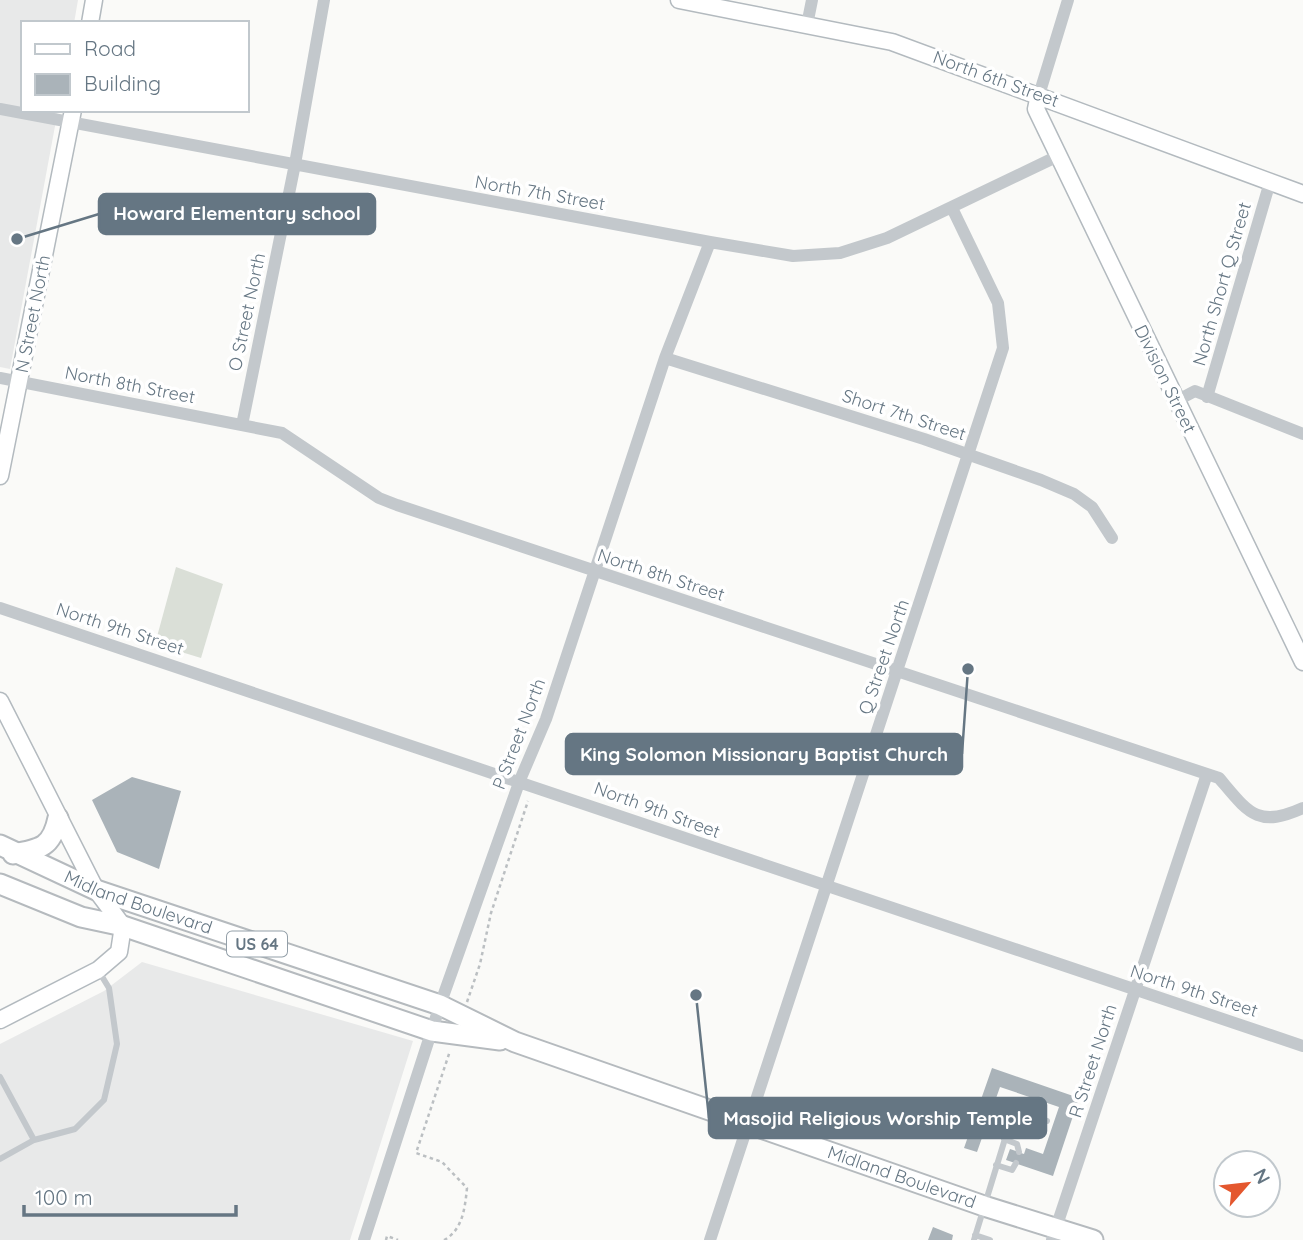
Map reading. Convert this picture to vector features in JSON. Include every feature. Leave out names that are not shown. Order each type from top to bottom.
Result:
[{"type":"main road","points":[[7,849],[48,843],[54,834],[58,818]]},
{"type":"main road","name":"Midland Boulevard","points":[[7,849],[96,890],[440,1005],[515,1042],[984,1206],[1054,1234],[1093,1240]]},
{"type":"main road","name":"US 64","points":[[0,884],[71,913],[123,926]]},
{"type":"main road","name":"Midland Boulevard","points":[[123,926],[432,1031],[515,1042]]},
{"type":"street","points":[[90,21],[94,0]]},
{"type":"street","name":"O Street North","points":[[242,425],[295,164],[324,0]]},
{"type":"street","name":"North 6th Street","points":[[679,0],[892,42],[1303,194]]},
{"type":"street","points":[[807,25],[812,0]]},
{"type":"street","points":[[1039,95],[1069,0]]},
{"type":"street","name":"Division Street","points":[[1039,95],[1036,109],[1303,662]]},
{"type":"street","name":"North 7th Street","points":[[0,109],[21,111]]},
{"type":"street","name":"North 7th Street","points":[[31,112],[72,116],[295,164],[793,256],[826,256],[887,239],[1058,156]]},
{"type":"street","name":"N Street North","points":[[0,476],[72,116]]},
{"type":"street","name":"North Short Q Street","points":[[1207,397],[1270,182]]},
{"type":"street","name":"Q Street North","points":[[710,1240],[1004,341],[998,303],[952,208]]},
{"type":"street","name":"P Street North","points":[[364,1240],[440,1005],[520,780],[546,719],[665,358],[710,242]]},
{"type":"street","name":"Short 7th Street","points":[[665,358],[969,454],[1074,494],[1093,507],[1111,538]]},
{"type":"street","name":"North 8th Street","points":[[0,378],[282,433],[379,498],[1219,778],[1246,810],[1258,817],[1275,818],[1303,808]]},
{"type":"street","points":[[1176,401],[1195,391],[1303,434]]},
{"type":"street","name":"North 9th Street","points":[[0,608],[520,780],[827,887],[1303,1046]]},
{"type":"street","points":[[0,701],[96,890],[123,926],[119,952],[98,970],[0,1020]]},
{"type":"street","name":"R Street North","points":[[1054,1234],[1207,774]]},
{"type":"lane","points":[[0,1159],[34,1140],[75,1129],[104,1100],[117,1044],[109,988],[98,970]]},
{"type":"lane","points":[[0,1077],[34,1140]]},
{"type":"lane","points":[[990,1240],[974,1238],[1012,1116],[1020,1113],[1047,1121]]},
{"type":"lane","points":[[1004,1139],[1017,1149]]},
{"type":"lane","points":[[996,1165],[1011,1164]]},
{"type":"path","points":[[416,1153],[442,1162],[467,1188],[465,1214],[451,1237],[444,1240]]},
{"type":"path","points":[[386,1240],[387,1236],[398,1240]]},
{"type":"shaded area","points":[[0,0],[78,0],[74,21],[21,21],[21,112],[58,112],[10,369],[0,367]]},
{"type":"shaded area","points":[[176,567],[223,584],[201,658],[155,644]]},
{"type":"shaded area","points":[[142,962],[413,1041],[350,1240],[0,1240],[0,1044],[104,991]]},
{"type":"building","points":[[132,777],[181,791],[159,869],[117,852],[92,800]]},
{"type":"building","points":[[992,1068],[1079,1098],[1053,1176],[1006,1160],[1010,1149],[1024,1154],[1026,1148],[1043,1154],[1059,1107],[1000,1087],[977,1152],[964,1148]]},
{"type":"building","points":[[933,1227],[953,1235],[952,1240],[928,1240]]},
{"type":"place","name":"Howard Elementary school","points":[[17,239]]},
{"type":"place","name":"King Solomon Missionary Baptist Church","points":[[968,669]]},
{"type":"place","name":"Masojid Religious Worship Temple","points":[[696,995]]}]
